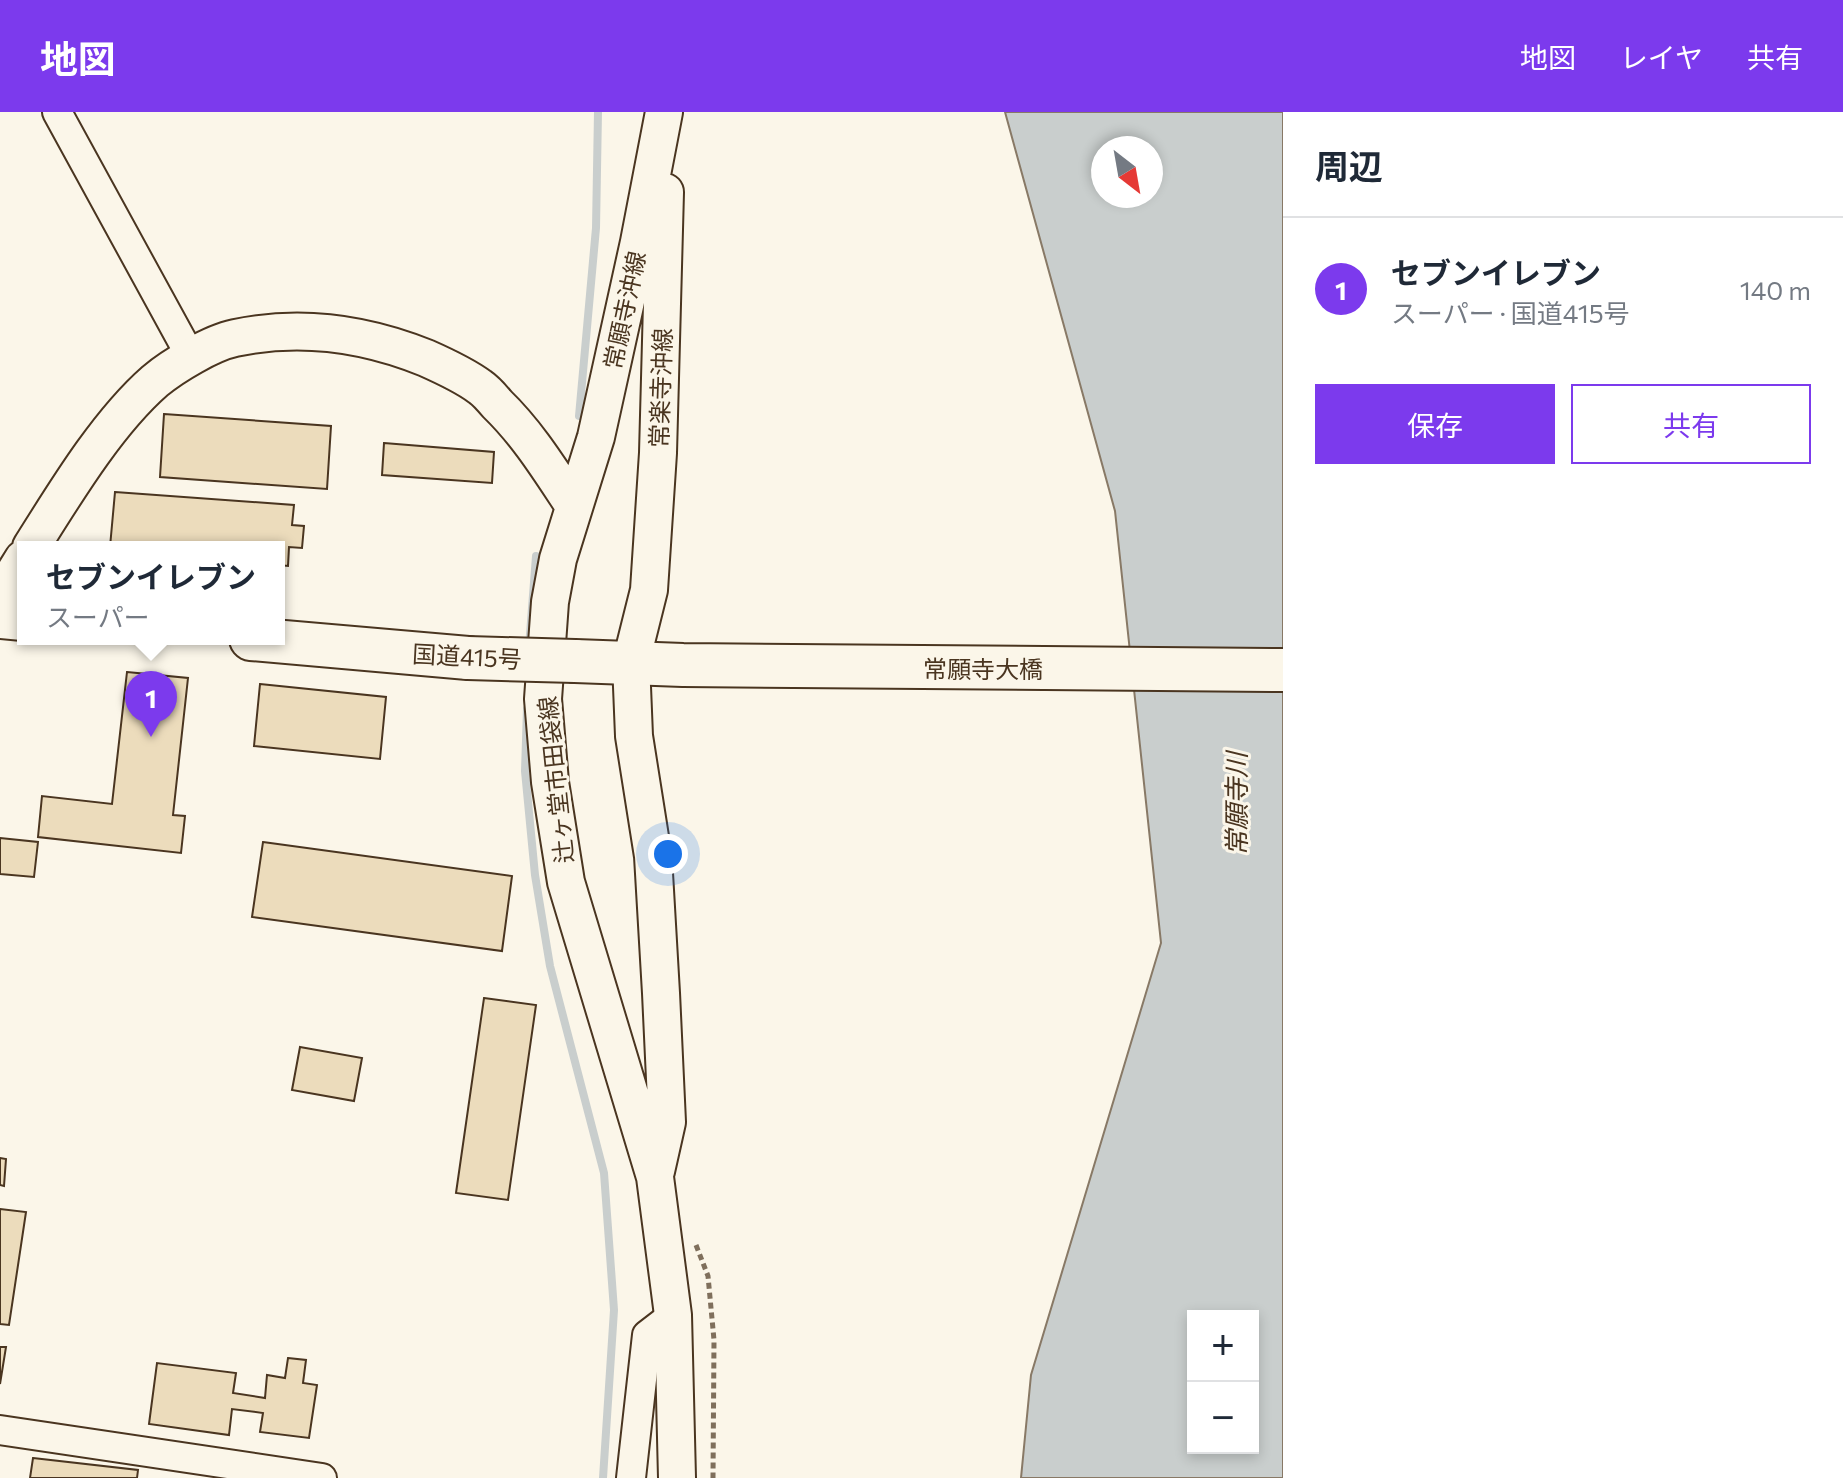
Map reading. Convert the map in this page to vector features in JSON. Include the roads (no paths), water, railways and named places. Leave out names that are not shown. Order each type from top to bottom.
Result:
[{"type":"highway","name":"国道415号","points":[[285,642],[468,658],[683,665]]},
{"type":"highway","name":"常願寺大橋","points":[[683,665],[1283,670]]},
{"type":"main road","name":"常願寺沖線","points":[[574,506],[596,437],[665,112]]},
{"type":"main road","name":"常楽寺沖線","points":[[631,662],[649,590],[658,453],[665,112]]},
{"type":"main road","points":[[35,541],[111,428],[155,381],[191,357],[232,338],[283,331],[340,333],[393,345],[444,366],[480,387],[512,418],[574,506]]},
{"type":"main road","name":"辻ヶ堂市田袋線","points":[[574,506],[558,559],[547,632],[543,699],[550,782],[566,882],[655,1177],[673,1315],[677,1478]]},
{"type":"main road","points":[[0,596],[17,569]]},
{"type":"main road","name":"辻ヶ堂市田袋線","points":[[631,662],[634,736],[653,856],[661,993],[667,1122],[655,1177]]},
{"type":"street","points":[[57,112],[191,357]]},
{"type":"street","points":[[631,1478],[647,1335],[673,1315]]},
{"type":"street","points":[[0,1430],[322,1478]]},
{"type":"water","name":"常願寺川","points":[[1005,112],[1283,112],[1283,1478],[1021,1478],[1031,1375],[1161,943],[1115,511]]},
{"type":"waterway","points":[[579,416],[596,228],[598,112]]},
{"type":"waterway","points":[[529,647],[536,556]]},
{"type":"waterway","points":[[527,709],[525,771],[535,875],[550,966],[604,1173],[614,1310],[603,1478]]},
{"type":"place","name":"セブンイレブン","points":[[151,737]]}]
